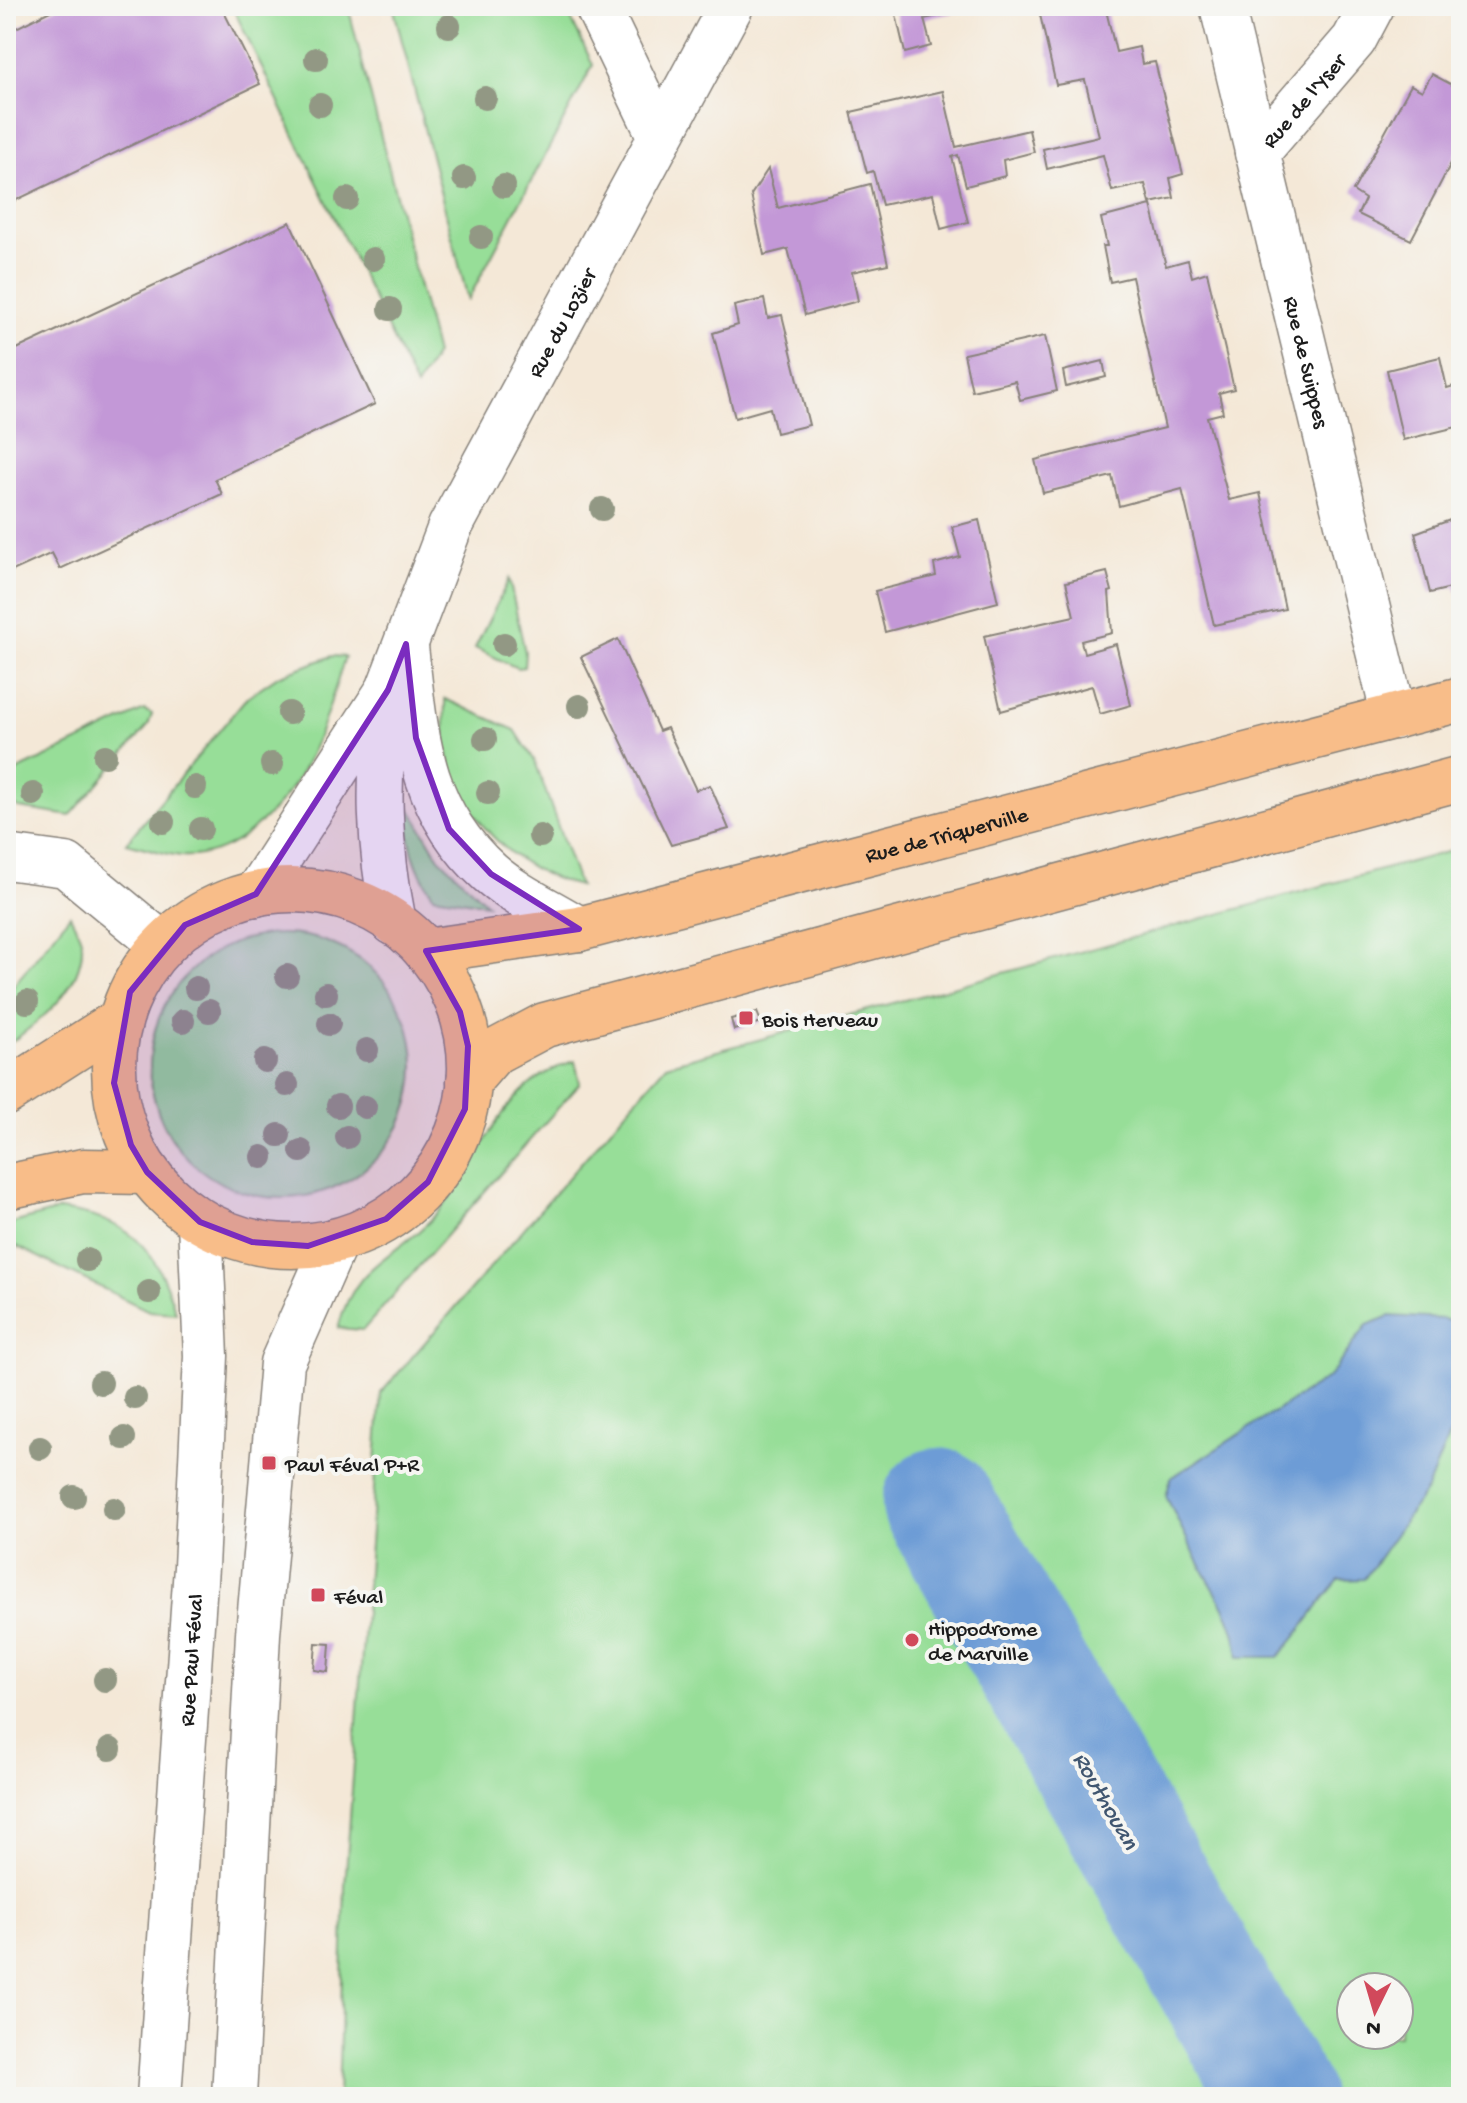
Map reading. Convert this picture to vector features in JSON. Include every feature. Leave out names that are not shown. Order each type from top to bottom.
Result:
[{"type":"main road","name":"Rue de Triquerville","points":[[426,951],[579,929],[1461,699]]},
{"type":"main road","points":[[469,1081],[494,1052],[545,1025],[1461,778]]},
{"type":"main road","points":[[293,890],[319,892],[346,899],[394,923],[426,951],[447,980],[460,1012],[468,1046],[469,1081],[456,1135],[428,1182],[386,1219],[336,1241],[280,1246],[252,1242],[200,1222],[163,1191],[131,1145],[114,1083],[120,1020],[130,992],[163,945],[210,910],[256,894],[293,890]]},
{"type":"main road","points":[[6,1093],[120,1020]]},
{"type":"main road","points":[[6,1187],[83,1171],[147,1172]]},
{"type":"street","points":[[597,6],[660,137]]},
{"type":"street","name":"Rue du Lozier","points":[[256,894],[388,690],[450,527],[731,6]]},
{"type":"street","name":"Rue de Suippes","points":[[1222,6],[1394,717]]},
{"type":"street","name":"Rue de l'Yser","points":[[1257,153],[1354,40],[1372,6]]},
{"type":"street","name":"Rue du Lozier","points":[[406,644],[416,738],[426,780],[449,829],[491,874],[579,929]]},
{"type":"street","name":"Rue du Lozier","points":[[388,690],[378,768],[379,821],[394,923]]},
{"type":"street","points":[[6,857],[66,865],[163,945]]},
{"type":"street","name":"Rue Paul Féval","points":[[159,2097],[196,1567],[206,1356],[200,1222]]},
{"type":"street","points":[[225,2096],[258,1634],[282,1363],[336,1241]]},
{"type":"highlighted area","points":[[406,644],[416,738],[449,829],[491,874],[579,929],[426,951],[460,1012],[468,1046],[465,1109],[428,1182],[386,1219],[308,1246],[252,1242],[200,1222],[147,1172],[131,1145],[114,1083],[130,992],[185,925],[256,894],[388,690]]},
{"type":"green space","points":[[232,6],[348,6],[436,354],[416,387]]},
{"type":"green space","points":[[393,6],[565,6],[593,65],[468,300]]},
{"type":"green space","points":[[509,579],[525,652],[524,667],[517,668],[475,648]]},
{"type":"green space","points":[[332,656],[345,657],[320,734],[298,778],[266,818],[230,845],[197,856],[174,855],[126,843],[247,697],[278,676]]},
{"type":"green space","points":[[445,699],[515,730],[535,761],[579,886],[532,867],[493,837],[477,818],[464,797],[447,750]]},
{"type":"green space","points":[[144,710],[152,714],[148,726],[70,816],[19,808],[6,801],[6,776]]},
{"type":"green space","points":[[407,803],[439,858],[487,904],[434,896],[412,852]]},
{"type":"green space","name":"Hippodrome de Marville","points":[[1461,848],[1461,2097],[338,2097],[345,1886],[381,1393],[666,1065]]},
{"type":"green space","points":[[70,915],[82,944],[81,960],[75,975],[57,1003],[6,1046],[6,995]]},
{"type":"green space","points":[[282,934],[332,944],[366,964],[384,982],[404,1016],[414,1066],[404,1116],[384,1150],[366,1168],[332,1188],[282,1198],[232,1188],[198,1168],[180,1150],[160,1116],[150,1066],[160,1016],[180,982],[198,964],[232,944]]},
{"type":"green space","points":[[575,1061],[580,1083],[363,1330],[338,1328],[356,1287],[380,1261],[424,1227],[439,1211],[510,1104],[549,1072]]},
{"type":"green space","points":[[59,1210],[104,1220],[136,1239],[159,1269],[176,1313],[149,1311],[8,1242],[6,1225]]},
{"type":"water","points":[[1389,1316],[1444,1319],[1461,1326],[1461,1422],[1448,1438],[1427,1489],[1364,1579],[1339,1580],[1278,1657],[1239,1657],[1229,1617],[1166,1496],[1171,1478],[1329,1377],[1367,1325]]},
{"type":"building","points":[[60,6],[221,6],[260,84],[6,205],[6,33]]},
{"type":"building","points":[[894,6],[961,6],[962,11],[924,19],[931,46],[905,53]]},
{"type":"building","points":[[1038,6],[1105,6],[1116,52],[1139,47],[1142,64],[1155,62],[1183,174],[1170,178],[1174,198],[1150,203],[1145,184],[1112,191],[1103,155],[1047,169],[1043,149],[1099,136],[1085,80],[1056,85]]},
{"type":"building","points":[[1461,68],[1461,144],[1411,240],[1358,214],[1365,199],[1353,191],[1411,85],[1422,91],[1432,74],[1452,85]]},
{"type":"building","points":[[943,91],[956,147],[1029,130],[1034,152],[1003,160],[1005,176],[966,186],[958,155],[952,157],[968,222],[941,229],[933,194],[882,205],[873,171],[867,173],[851,112]]},
{"type":"building","points":[[768,169],[778,208],[870,184],[888,264],[852,272],[858,301],[805,315],[788,249],[764,255],[751,195]]},
{"type":"building","points":[[1151,205],[1166,266],[1188,260],[1192,277],[1207,272],[1234,389],[1219,393],[1223,413],[1207,417],[1229,500],[1260,493],[1285,609],[1214,625],[1182,489],[1119,506],[1112,476],[1043,493],[1035,460],[1165,428],[1132,277],[1110,282],[1101,218]]},
{"type":"building","points":[[290,222],[375,404],[215,479],[222,494],[60,569],[52,553],[6,574],[6,354]]},
{"type":"building","points":[[764,299],[768,318],[782,315],[809,425],[776,433],[770,408],[735,418],[713,333],[738,325],[734,306]]},
{"type":"building","points":[[1045,336],[1057,391],[1020,400],[1015,381],[972,391],[964,354]]},
{"type":"building","points":[[1440,357],[1447,388],[1461,384],[1461,426],[1403,440],[1387,370]]},
{"type":"building","points":[[1103,361],[1106,377],[1066,387],[1063,371]]},
{"type":"building","points":[[1461,516],[1461,591],[1456,592],[1455,587],[1430,593],[1415,533]]},
{"type":"building","points":[[979,520],[998,602],[885,632],[875,591],[936,576],[934,564],[960,557],[952,527]]},
{"type":"building","points":[[1107,572],[1112,591],[1109,592],[1112,633],[1081,641],[1084,653],[1116,644],[1131,705],[1100,714],[1092,686],[1001,711],[984,636],[1074,616],[1066,582]]},
{"type":"building","points":[[618,639],[659,731],[667,728],[696,790],[710,785],[729,829],[671,845],[581,657]]},
{"type":"building","points":[[757,1012],[761,1022],[734,1030],[731,1019]]},
{"type":"building","points":[[316,1643],[330,1644],[328,1672],[314,1670]]},
{"type":"waterway","name":"Routhouan","points":[[938,1504],[1277,2097]]},
{"type":"place","name":"Bois Herveau","points":[[746,1018]]},
{"type":"place","name":"Paul Féval P+R","points":[[269,1463]]},
{"type":"place","name":"Féval","points":[[318,1595]]},
{"type":"place","name":"Hippodrome de Marville","points":[[912,1640]]}]
